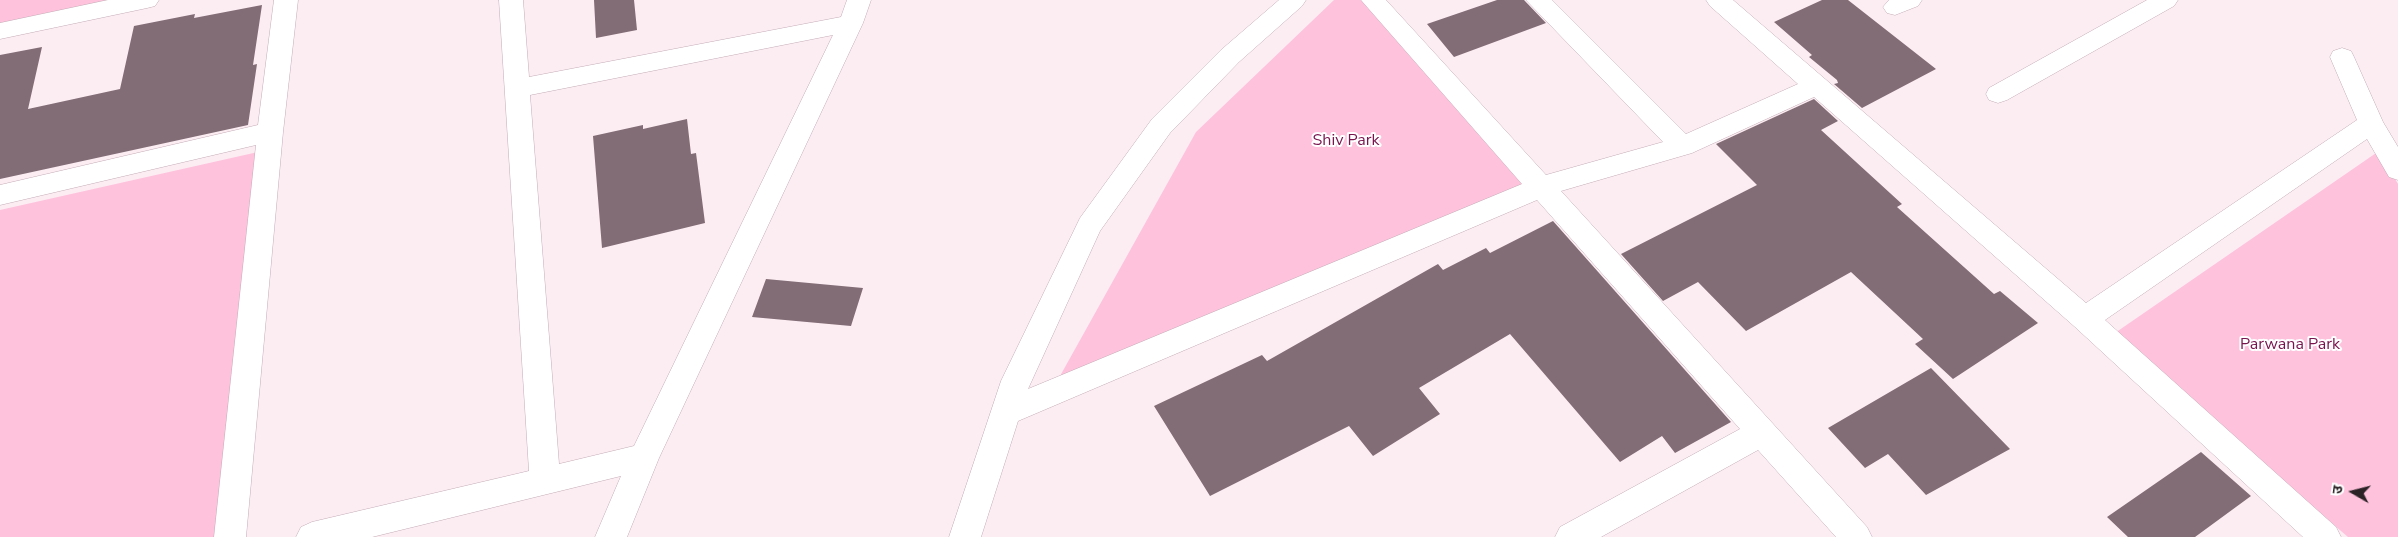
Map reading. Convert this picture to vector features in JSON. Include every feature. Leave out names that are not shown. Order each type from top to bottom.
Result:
[{"type":"street","points":[[0,31],[147,0]]},
{"type":"street","points":[[230,537],[270,132],[286,0]]},
{"type":"street","points":[[511,0],[545,482]]},
{"type":"street","points":[[965,537],[1016,381],[1089,225],[1121,178],[1161,126],[1230,56],[1294,0]]},
{"type":"street","points":[[1374,0],[1543,186],[1856,537]]},
{"type":"street","points":[[1538,0],[1683,146]]},
{"type":"street","points":[[1718,0],[2085,319],[2325,537]]},
{"type":"street","points":[[1998,94],[2166,0]]},
{"type":"street","points":[[518,88],[855,12]]},
{"type":"street","points":[[611,537],[644,457],[855,12]]},
{"type":"street","points":[[2342,57],[2371,123],[2398,170]]},
{"type":"street","points":[[1004,413],[1543,186],[1683,146],[1816,86]]},
{"type":"street","points":[[2085,319],[2371,123]]},
{"type":"street","points":[[0,195],[270,132]]},
{"type":"street","points":[[1571,537],[1762,433]]},
{"type":"street","points":[[312,537],[644,457]]},
{"type":"green space","points":[[0,0],[153,0],[0,32]]},
{"type":"green space","name":"Shiv Park","points":[[1334,0],[1373,0],[1523,184],[1055,385],[1196,132]]},
{"type":"green space","name":"Parwana Park","points":[[2379,151],[2398,184],[2398,537],[2348,537],[2112,335]]},
{"type":"green space","points":[[258,152],[217,537],[0,537],[0,210]]},
{"type":"building","points":[[594,0],[634,0],[637,30],[596,38]]},
{"type":"building","points":[[1497,0],[1524,0],[1546,23],[1454,57],[1427,24]]},
{"type":"building","points":[[1822,0],[1848,0],[1936,69],[1862,108],[1834,84],[1838,83],[1837,80],[1809,57],[1812,55],[1774,22]]},
{"type":"building","points":[[262,5],[253,65],[257,64],[248,125],[0,179],[0,55],[42,47],[28,109],[120,89],[134,26],[195,14],[194,18]]},
{"type":"building","points":[[1814,99],[1838,121],[1821,130],[1902,204],[1897,207],[1994,294],[2000,291],[2038,323],[1953,379],[1915,344],[1923,339],[1851,272],[1746,331],[1698,282],[1663,301],[1621,254],[1757,185],[1716,144]]},
{"type":"building","points":[[687,119],[691,154],[696,153],[705,223],[602,248],[593,136],[643,125],[643,129]]},
{"type":"building","points":[[1553,221],[1731,422],[1675,453],[1662,436],[1620,462],[1510,334],[1419,388],[1440,414],[1373,456],[1349,426],[1210,496],[1154,406],[1262,355],[1267,361],[1438,264],[1443,270],[1486,248],[1490,253]]},
{"type":"building","points":[[766,279],[863,288],[851,326],[752,317]]},
{"type":"building","points":[[1931,368],[2010,449],[1926,495],[1888,454],[1865,468],[1828,428]]},
{"type":"building","points":[[2201,452],[2251,496],[2195,537],[2128,537],[2107,517]]}]
